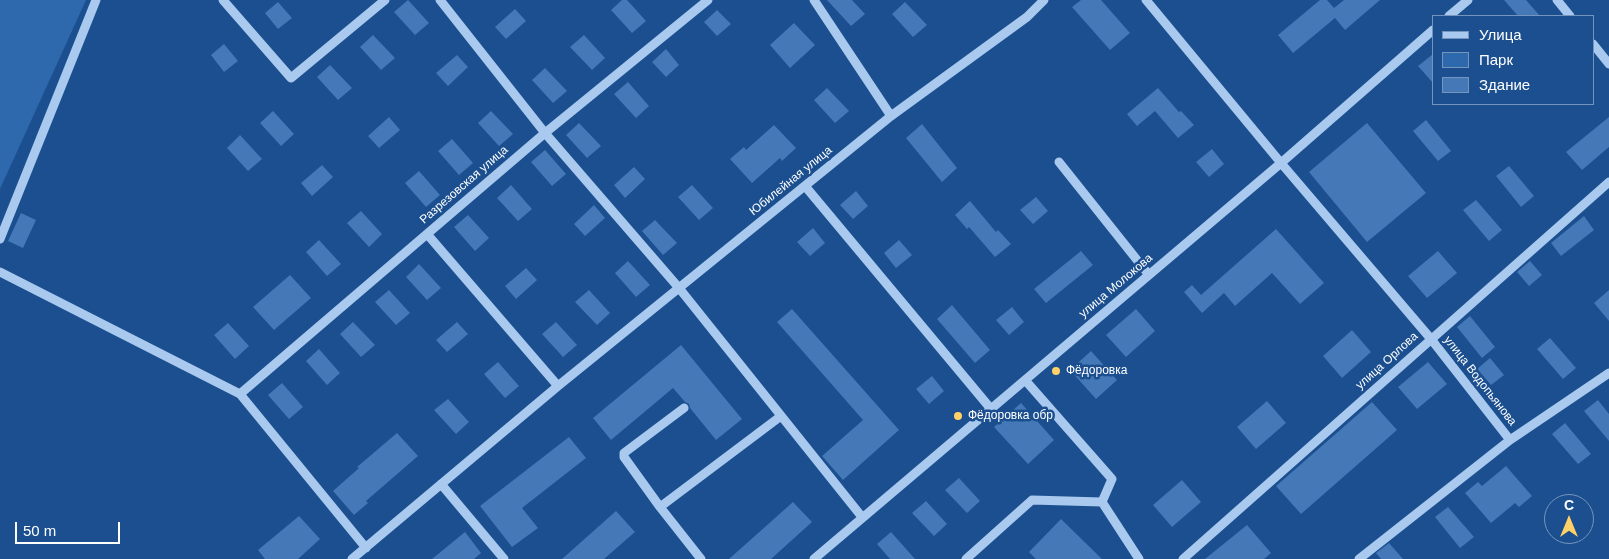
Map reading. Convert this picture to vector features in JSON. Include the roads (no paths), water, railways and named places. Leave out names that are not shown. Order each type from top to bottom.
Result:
[{"type":"street","points":[[0,239],[96,0]]},
{"type":"street","points":[[223,0],[291,78],[385,0]]},
{"type":"street","points":[[440,0],[545,133],[679,288],[862,517]]},
{"type":"street","name":"Разрезовская улица","points":[[240,394],[545,133],[708,0]]},
{"type":"street","points":[[814,0],[891,116]]},
{"type":"street","name":"Юбилейная улица","points":[[352,559],[558,386],[891,116],[1027,17],[1044,0]]},
{"type":"street","name":"улица Водопьянова","points":[[1146,0],[1281,163],[1431,339],[1510,440],[1609,373]]},
{"type":"street","points":[[1450,15],[1468,0]]},
{"type":"street","points":[[1556,0],[1569,15]]},
{"type":"street","name":"улица Молокова","points":[[814,559],[1281,163],[1432,31]]},
{"type":"street","points":[[1594,45],[1609,64]]},
{"type":"street","points":[[1059,162],[1149,275]]},
{"type":"street","name":"улица Орлова","points":[[1183,559],[1609,182]]},
{"type":"street","points":[[805,186],[991,409]]},
{"type":"street","points":[[427,234],[558,386]]},
{"type":"street","points":[[0,272],[240,394],[366,548]]},
{"type":"street","points":[[1025,380],[1112,479],[1102,502]]},
{"type":"street","points":[[684,408],[624,453],[626,461],[701,559]]},
{"type":"street","points":[[660,507],[781,416]]},
{"type":"street","points":[[1359,559],[1510,440]]},
{"type":"street","points":[[441,484],[504,559]]},
{"type":"street","points":[[966,559],[1032,500],[1102,502]]},
{"type":"street","points":[[1102,502],[1139,559]]},
{"type":"place","name":"Фёдоровка","points":[[1056,371]]},
{"type":"place","name":"Фёдоровка обр","points":[[958,416]]}]
